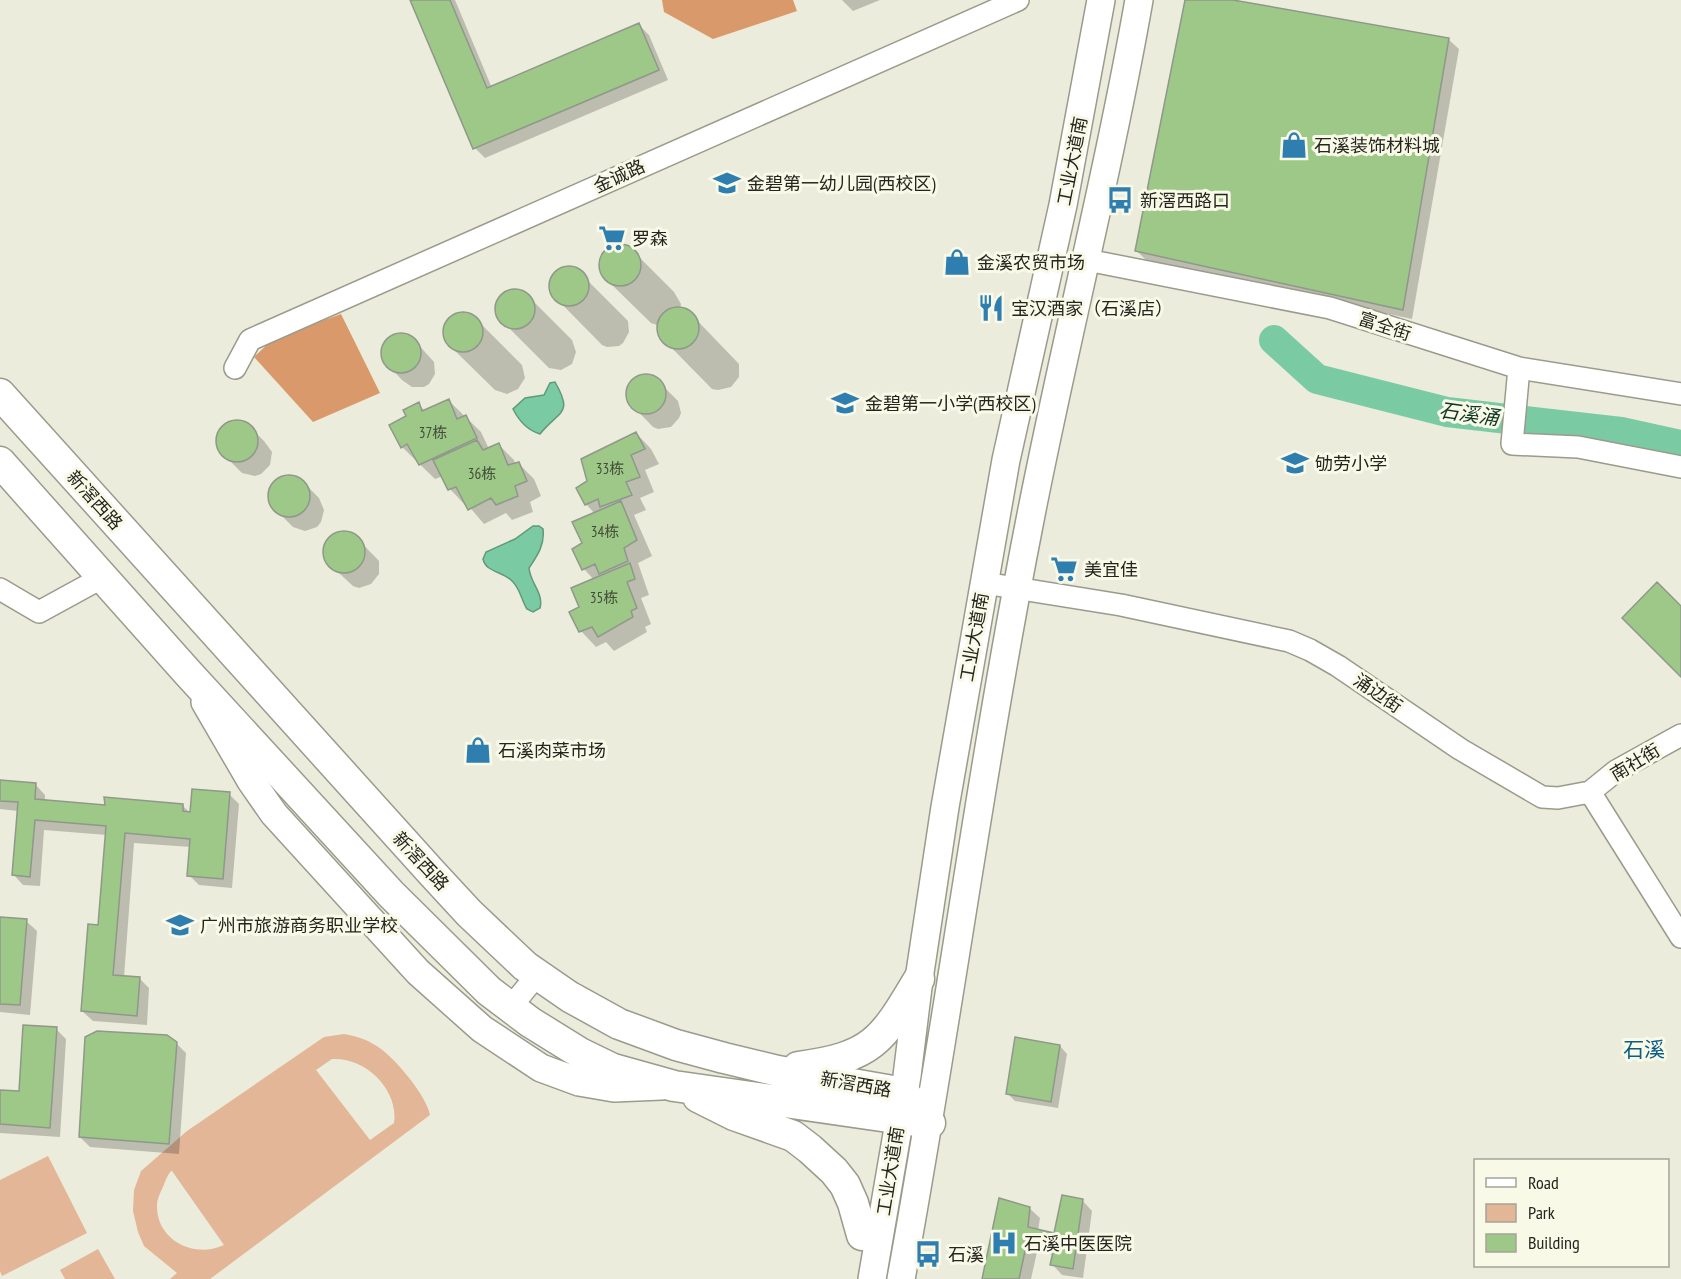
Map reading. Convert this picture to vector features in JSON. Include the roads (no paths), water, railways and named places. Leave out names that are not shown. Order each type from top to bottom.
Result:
[{"type":"highway","name":"新滘西路","points":[[0,394],[432,873],[504,948],[537,975],[593,1011],[619,1024],[676,1045],[901,1106],[930,1123]]},
{"type":"highway","name":"新滘西路","points":[[0,462],[188,673],[391,894],[489,991],[510,1008],[580,1053],[613,1069],[674,1086],[901,1106]]},
{"type":"highway","points":[[778,1071],[851,1056],[869,1047],[892,1023],[919,979]]},
{"type":"highway","points":[[674,1086],[735,1115],[793,1136],[810,1149],[834,1171],[845,1185],[862,1235]]},
{"type":"main road","name":"工业大道南","points":[[872,1279],[901,1106],[945,807],[1006,460],[1063,205],[1101,0]]},
{"type":"main road","points":[[900,1279],[930,1123],[971,852],[1017,589],[1053,410],[1087,260],[1139,0]]},
{"type":"main road","points":[[188,673],[251,782],[274,814],[418,972],[482,1029],[541,1068],[579,1082],[614,1088],[674,1086]]},
{"type":"main road","points":[[854,1279],[862,1235],[901,1106]]},
{"type":"street","name":"金诚路","points":[[236,368],[250,340],[1018,0]]},
{"type":"street","name":"富全街","points":[[1087,260],[1330,309],[1519,368],[1681,394]]},
{"type":"street","points":[[1519,368],[1512,444],[1578,447],[1681,467]]},
{"type":"street","points":[[0,588],[39,612],[103,577]]},
{"type":"street","name":"涌边街","points":[[984,583],[1121,605],[1289,641],[1338,666],[1460,749],[1534,794],[1558,798],[1590,792]]},
{"type":"street","name":"南社街","points":[[1590,792],[1616,771],[1681,735]]},
{"type":"street","points":[[1590,792],[1681,937]]},
{"type":"street","points":[[510,1008],[537,975]]},
{"type":"waterway","name":"石溪涌","points":[[1274,340],[1317,379],[1447,412],[1621,432],[1681,445]]},
{"type":"place","name":"石溪装饰材料城","points":[[1294,145]]},
{"type":"place","name":"金碧第一幼儿园(西校区)","points":[[727,183]]},
{"type":"place","name":"新滘西路口","points":[[1120,200]]},
{"type":"place","name":"罗森","points":[[612,238]]},
{"type":"place","name":"金溪农贸市场","points":[[957,262]]},
{"type":"place","name":"宝汉酒家（石溪店）","points":[[991,308]]},
{"type":"place","name":"金碧第一小学(西校区)","points":[[845,403]]},
{"type":"place","name":"劬劳小学","points":[[1295,463]]},
{"type":"place","name":"美宜佳","points":[[1064,569]]},
{"type":"place","name":"石溪肉菜市场","points":[[478,750]]},
{"type":"place","name":"广州市旅游商务职业学校","points":[[180,925]]},
{"type":"place","name":"石溪中医医院","points":[[1004,1243]]},
{"type":"place","name":"石溪","points":[[928,1254]]},
{"type":"district","name":"石溪","points":[[1644,1049]]}]
